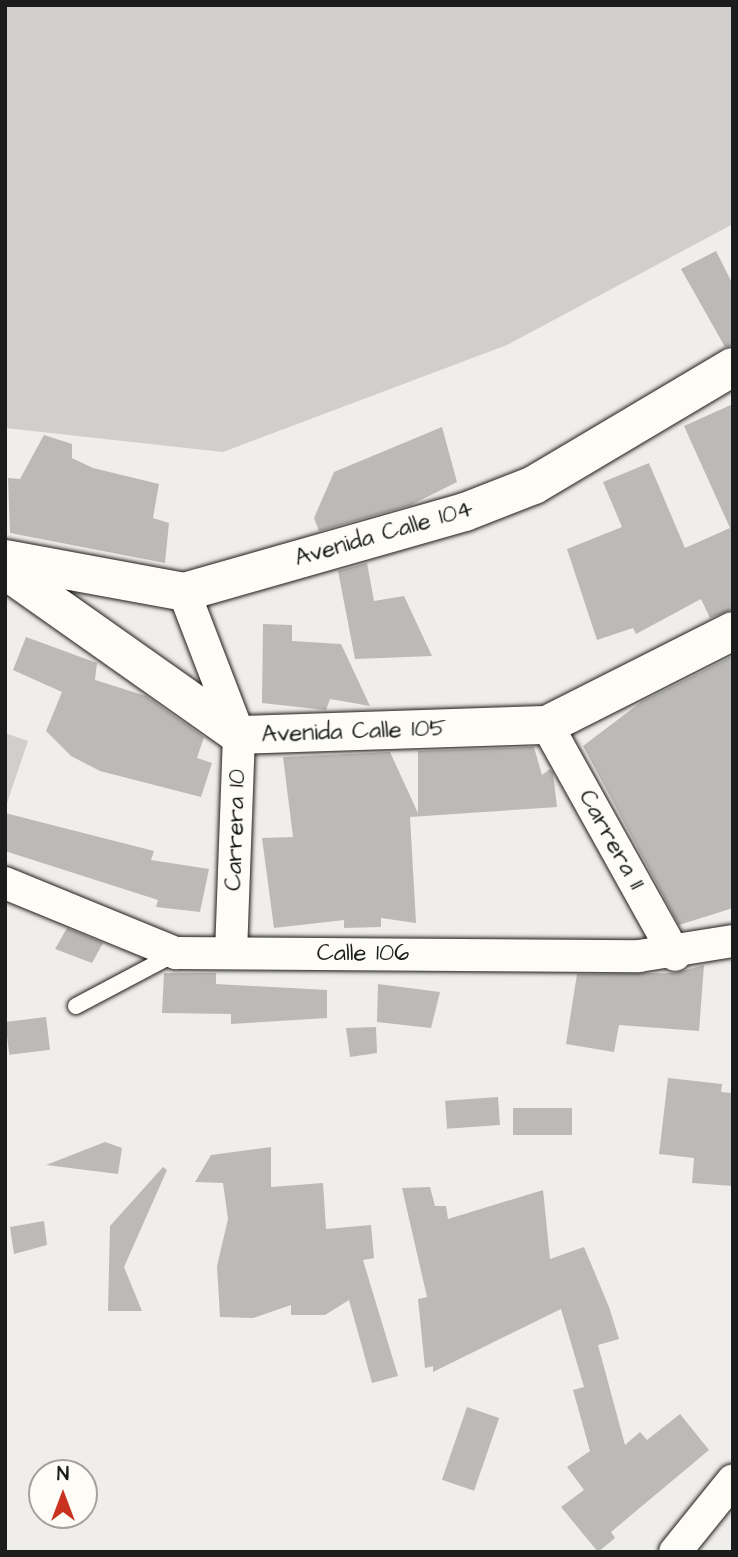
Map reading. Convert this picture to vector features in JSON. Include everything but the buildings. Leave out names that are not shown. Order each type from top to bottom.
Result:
[{"type":"main road","name":"Avenida Calle 104","points":[[5,559],[184,592],[465,512],[534,485],[733,366]]},
{"type":"main road","name":"Avenida Calle 105","points":[[5,570],[239,735],[547,725],[733,631]]},
{"type":"street","name":"Carrera 10","points":[[184,592],[239,735],[231,953]]},
{"type":"street","name":"Carrera 11","points":[[547,725],[675,955]]},
{"type":"street","name":"Calle 106","points":[[5,883],[177,953],[675,955],[733,941]]},
{"type":"street","points":[[676,1552],[733,1480]]},
{"type":"lane","points":[[76,1006],[177,953]]},
{"type":"shaded area","points":[[5,5],[733,5],[733,224],[507,345],[223,452],[5,428]]},
{"type":"shaded area","points":[[5,733],[28,741],[6,806],[5,805]]}]
